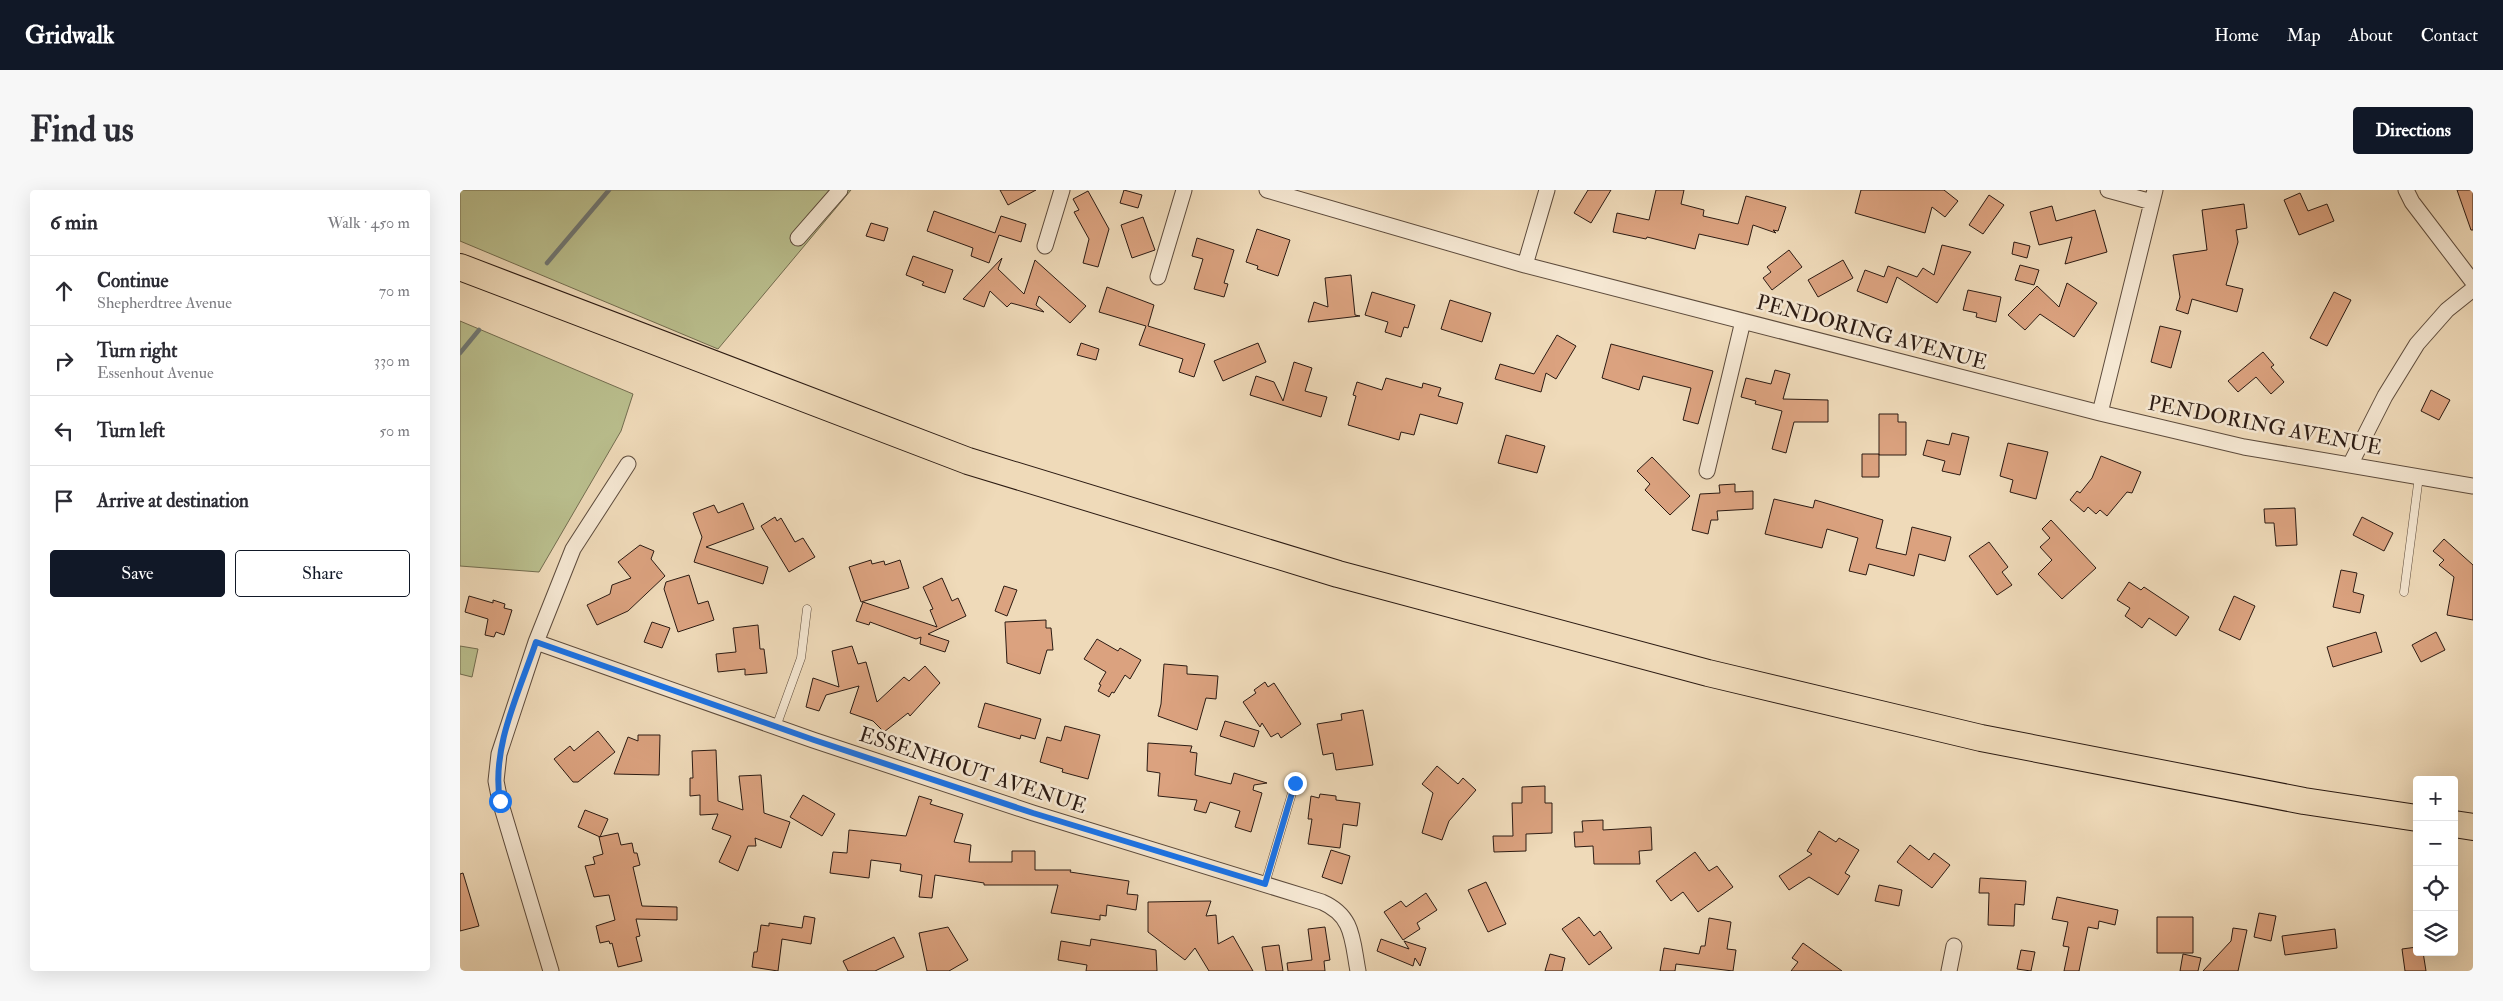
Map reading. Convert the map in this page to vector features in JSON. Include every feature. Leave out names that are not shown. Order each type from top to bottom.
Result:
[{"type":"highway","points":[[460,267],[968,461],[1338,574],[1708,673],[1972,735],[2304,801],[2413,817]]},
{"type":"highway","points":[[2458,825],[2473,827]]},
{"type":"street","points":[[798,238],[840,190]]},
{"type":"street","points":[[1045,246],[1062,190]]},
{"type":"street","points":[[1158,277],[1184,190]]},
{"type":"street","name":"PENDORING AVENUE","points":[[1267,190],[1525,265],[2100,414],[2244,447],[2351,463],[2473,486]]},
{"type":"street","points":[[1525,265],[1547,190]]},
{"type":"street","points":[[2100,414],[2154,196],[2108,190]]},
{"type":"street","points":[[2406,190],[2412,202],[2473,282]]},
{"type":"street","points":[[2351,463],[2385,396],[2417,344],[2447,310],[2473,289]]},
{"type":"street","points":[[1707,471],[1744,321]]},
{"type":"street","points":[[551,971],[511,844],[496,781],[499,754],[536,642],[574,549],[628,464]]},
{"type":"street","name":"ESSENHOUT AVENUE","points":[[536,642],[776,727],[1033,813],[1322,902],[1337,910],[1349,926],[1358,971]]},
{"type":"street","points":[[1949,971],[1954,946]]},
{"type":"lane","points":[[2404,592],[2419,476]]},
{"type":"lane","points":[[776,727],[801,658],[807,609]]},
{"type":"lane","points":[[1265,884],[1295,783]]},
{"type":"green space","points":[[460,190],[851,190],[718,349],[460,241]]},
{"type":"green space","points":[[460,321],[633,394],[621,431],[539,572],[460,566]]},
{"type":"green space","points":[[460,646],[478,649],[472,677],[460,674]]},
{"type":"building","points":[[1000,190],[1036,190],[1008,205]]},
{"type":"building","points":[[1124,190],[1142,195],[1138,208],[1120,203]]},
{"type":"building","points":[[1588,190],[1611,190],[1591,223],[1574,213]]},
{"type":"building","points":[[1656,190],[1684,190],[1681,204],[1704,210],[1703,216],[1738,224],[1746,196],[1786,207],[1778,231],[1773,230],[1776,233],[1753,225],[1748,245],[1699,234],[1695,249],[1647,237],[1646,239],[1613,232],[1617,213],[1649,220]]},
{"type":"building","points":[[1861,190],[1944,190],[1958,201],[1945,217],[1932,207],[1925,233],[1855,213]]},
{"type":"building","points":[[2457,190],[2473,190],[2473,230],[2471,230]]},
{"type":"building","points":[[1088,191],[1109,229],[1098,267],[1083,263],[1089,239],[1074,212],[1079,210],[1073,199]]},
{"type":"building","points":[[2300,193],[2308,211],[2327,204],[2334,221],[2299,235],[2284,200]]},
{"type":"building","points":[[1989,195],[2004,205],[1983,234],[1969,225]]},
{"type":"building","points":[[2244,204],[2247,228],[2236,230],[2238,242],[2226,285],[2243,289],[2237,312],[2192,299],[2188,314],[2176,310],[2180,297],[2173,255],[2207,250],[2202,210]]},
{"type":"building","points":[[2052,206],[2056,221],[2095,210],[2107,252],[2065,264],[2072,237],[2039,245],[2030,212]]},
{"type":"building","points":[[934,211],[995,233],[1001,216],[1026,224],[1021,242],[999,235],[989,263],[971,256],[973,248],[927,231]]},
{"type":"building","points":[[1143,217],[1155,250],[1132,258],[1121,225]]},
{"type":"building","points":[[871,223],[888,228],[884,241],[866,236]]},
{"type":"building","points":[[1257,229],[1290,240],[1278,276],[1257,269],[1258,266],[1246,262]]},
{"type":"building","points":[[1197,238],[1234,250],[1224,283],[1228,284],[1224,297],[1194,289],[1203,259],[1192,256]]},
{"type":"building","points":[[2014,242],[2030,246],[2027,258],[2012,254]]},
{"type":"building","points":[[1942,245],[1971,252],[1937,303],[1897,277],[1887,303],[1857,291],[1865,270],[1884,277],[1888,266],[1917,277],[1923,268],[1934,275]]},
{"type":"building","points":[[1789,250],[1802,267],[1772,290],[1763,278],[1771,272],[1767,267]]},
{"type":"building","points":[[913,256],[953,270],[945,293],[922,285],[924,282],[906,275]]},
{"type":"building","points":[[1002,258],[998,269],[1024,294],[1035,260],[1086,306],[1070,323],[1039,296],[1036,305],[1044,312],[1011,303],[1007,307],[990,291],[984,307],[963,299]]},
{"type":"building","points":[[1843,260],[1853,278],[1818,297],[1808,280]]},
{"type":"building","points":[[2020,265],[2039,270],[2034,285],[2015,280]]},
{"type":"building","points":[[1351,275],[1355,315],[1360,316],[1308,322],[1314,302],[1328,307],[1325,278]]},
{"type":"building","points":[[2067,283],[2097,303],[2074,337],[2040,314],[2025,330],[2008,315],[2037,286],[2059,307]]},
{"type":"building","points":[[1107,287],[1154,305],[1148,326],[1205,344],[1194,377],[1179,372],[1183,359],[1139,345],[1146,326],[1099,312]]},
{"type":"building","points":[[1968,290],[2001,297],[1996,322],[1976,317],[1977,313],[1963,310]]},
{"type":"building","points":[[1372,292],[1415,305],[1408,328],[1404,327],[1401,337],[1385,332],[1388,322],[1365,315]]},
{"type":"building","points":[[2334,292],[2351,300],[2327,346],[2310,338]]},
{"type":"building","points":[[1450,300],[1491,313],[1482,342],[1441,329]]},
{"type":"building","points":[[2160,326],[2181,331],[2171,368],[2151,362]]},
{"type":"building","points":[[1557,335],[1576,346],[1556,379],[1546,373],[1541,392],[1495,379],[1500,364],[1534,374]]},
{"type":"building","points":[[1081,343],[1099,349],[1096,360],[1077,355]]},
{"type":"building","points":[[1258,343],[1266,362],[1223,381],[1214,361]]},
{"type":"building","points":[[1611,344],[1713,371],[1698,424],[1683,420],[1691,388],[1643,376],[1639,390],[1602,378]]},
{"type":"building","points":[[2263,352],[2274,365],[2271,367],[2284,382],[2271,394],[2256,377],[2238,392],[2228,381]]},
{"type":"building","points":[[1294,362],[1312,368],[1305,391],[1327,397],[1321,417],[1250,395],[1256,376],[1274,382],[1283,401]]},
{"type":"building","points":[[1775,370],[1790,374],[1783,399],[1828,400],[1828,422],[1794,422],[1786,453],[1772,449],[1782,411],[1755,404],[1756,401],[1741,397],[1746,378],[1771,384]]},
{"type":"building","points":[[1386,378],[1422,388],[1423,383],[1441,388],[1438,396],[1463,403],[1457,424],[1420,414],[1414,435],[1401,432],[1399,440],[1348,425],[1356,396],[1353,395],[1357,382],[1382,390]]},
{"type":"building","points":[[2431,390],[2450,400],[2439,420],[2421,411]]},
{"type":"building","points":[[1879,414],[1898,414],[1898,422],[1906,422],[1906,455],[1879,455]]},
{"type":"building","points":[[1952,433],[1969,437],[1960,475],[1942,471],[1945,461],[1923,455],[1927,440],[1949,445]]},
{"type":"building","points":[[1506,435],[1545,446],[1537,473],[1498,463]]},
{"type":"building","points":[[2008,443],[2048,452],[2036,499],[2010,492],[2013,480],[2000,476]]},
{"type":"building","points":[[1862,454],[1879,454],[1879,477],[1862,477]]},
{"type":"building","points":[[2101,456],[2141,472],[2132,493],[2127,492],[2107,516],[2100,510],[2096,514],[2088,507],[2084,512],[2070,500],[2077,491],[2080,493],[2092,478]]},
{"type":"building","points":[[1652,457],[1690,496],[1670,515],[1645,490],[1650,484],[1637,471]]},
{"type":"building","points":[[1735,484],[1735,492],[1753,491],[1753,509],[1717,511],[1718,520],[1711,520],[1708,534],[1692,530],[1700,494],[1720,493],[1719,485]]},
{"type":"building","points":[[1774,499],[1813,508],[1815,500],[1883,520],[1876,548],[1906,555],[1912,527],[1951,537],[1945,561],[1919,554],[1914,576],[1869,564],[1866,575],[1849,571],[1858,538],[1827,529],[1822,548],[1765,534]]},
{"type":"building","points":[[743,503],[754,529],[706,547],[768,567],[763,584],[694,562],[702,537],[693,513],[714,505],[718,513]]},
{"type":"building","points":[[2295,508],[2297,545],[2276,546],[2274,523],[2265,523],[2264,509]]},
{"type":"building","points":[[775,517],[777,521],[781,518],[795,542],[803,538],[815,557],[789,572],[761,526]]},
{"type":"building","points":[[2362,517],[2393,533],[2384,551],[2353,535]]},
{"type":"building","points":[[2051,520],[2096,568],[2062,599],[2038,574],[2052,560],[2040,547],[2050,538],[2042,529]]},
{"type":"building","points":[[2444,539],[2473,565],[2473,620],[2447,615],[2454,577],[2439,565],[2444,560],[2433,551]]},
{"type":"building","points":[[1989,542],[2008,567],[2002,572],[2012,585],[1997,595],[1969,556]]},
{"type":"building","points":[[640,545],[654,551],[651,559],[665,576],[628,611],[597,625],[587,605],[610,594],[612,585],[631,578],[618,562]]},
{"type":"building","points":[[871,560],[872,564],[884,561],[885,565],[900,560],[909,588],[861,602],[849,567]]},
{"type":"building","points":[[2341,570],[2357,573],[2353,592],[2364,595],[2360,613],[2333,607]]},
{"type":"building","points":[[689,575],[698,604],[708,601],[714,620],[678,632],[664,589],[666,582]]},
{"type":"building","points":[[942,578],[952,601],[958,598],[966,616],[928,634],[949,641],[945,652],[920,644],[921,637],[916,639],[870,622],[869,625],[856,621],[863,602],[937,627],[930,610],[933,609],[923,587]]},
{"type":"building","points":[[2129,582],[2141,590],[2144,587],[2189,617],[2176,636],[2149,618],[2142,628],[2125,616],[2130,608],[2117,600]]},
{"type":"building","points":[[1004,586],[1017,590],[1007,616],[995,611]]},
{"type":"building","points":[[469,596],[493,603],[493,600],[505,604],[504,608],[512,610],[504,635],[496,632],[494,637],[485,635],[488,619],[465,612]]},
{"type":"building","points":[[2234,596],[2255,606],[2240,640],[2219,630]]},
{"type":"building","points":[[1046,620],[1046,628],[1051,628],[1053,650],[1047,650],[1040,674],[1007,663],[1005,622]]},
{"type":"building","points":[[652,622],[670,628],[662,648],[644,642]]},
{"type":"building","points":[[758,625],[760,649],[764,649],[767,673],[745,675],[745,669],[718,672],[716,654],[736,652],[733,628]]},
{"type":"building","points":[[2376,632],[2382,652],[2333,667],[2327,647]]},
{"type":"building","points":[[2436,632],[2445,650],[2421,662],[2412,645]]},
{"type":"building","points":[[1097,639],[1118,651],[1120,648],[1141,660],[1130,679],[1125,675],[1114,693],[1112,692],[1109,697],[1098,691],[1101,685],[1099,684],[1106,672],[1084,659]]},
{"type":"building","points":[[852,646],[858,664],[866,662],[877,702],[904,677],[909,681],[925,666],[940,683],[910,716],[908,713],[884,732],[873,721],[850,713],[859,686],[826,695],[819,711],[806,707],[813,678],[839,687],[832,651]]},
{"type":"building","points":[[1164,664],[1187,666],[1187,674],[1218,676],[1216,699],[1206,698],[1197,730],[1158,716],[1161,704]]},
{"type":"building","points":[[1265,682],[1268,687],[1274,683],[1301,724],[1281,738],[1278,733],[1271,737],[1262,723],[1260,727],[1243,702],[1256,693],[1254,690]]},
{"type":"building","points":[[985,703],[1041,719],[1035,739],[1021,735],[1020,739],[978,727]]},
{"type":"building","points":[[1363,710],[1373,765],[1336,770],[1333,753],[1323,755],[1317,724],[1342,720],[1341,714]]},
{"type":"building","points":[[1225,721],[1259,731],[1254,747],[1220,736]]},
{"type":"building","points":[[1065,726],[1100,735],[1088,779],[1062,772],[1063,769],[1040,762],[1047,737],[1061,741]]},
{"type":"building","points":[[598,731],[615,752],[578,782],[573,782],[554,759],[570,746],[574,751]]},
{"type":"building","points":[[638,735],[660,735],[659,775],[614,774],[628,737],[638,741]]},
{"type":"building","points":[[1148,743],[1192,746],[1190,752],[1197,753],[1195,775],[1231,784],[1234,773],[1267,783],[1254,785],[1253,790],[1262,793],[1251,832],[1235,827],[1240,811],[1210,802],[1206,813],[1194,810],[1197,800],[1158,796],[1160,773],[1147,771]]},
{"type":"building","points":[[716,750],[718,801],[743,810],[739,776],[761,775],[764,813],[790,822],[781,848],[755,838],[756,846],[748,846],[738,871],[719,862],[731,836],[712,829],[718,814],[700,815],[700,795],[690,796],[690,778],[693,778],[692,751]]},
{"type":"building","points":[[1437,766],[1458,784],[1463,778],[1476,790],[1449,821],[1442,840],[1422,833],[1433,793],[1422,784]]},
{"type":"building","points":[[1545,786],[1545,803],[1552,803],[1552,833],[1526,834],[1526,851],[1494,852],[1493,836],[1513,836],[1512,803],[1522,803],[1522,787]]},
{"type":"building","points":[[1320,794],[1336,796],[1336,800],[1360,803],[1357,826],[1343,824],[1340,848],[1308,844],[1312,819],[1308,819],[1311,796],[1319,798]]},
{"type":"building","points":[[803,795],[835,814],[822,836],[790,817]]},
{"type":"building","points":[[919,796],[932,800],[930,804],[963,814],[954,842],[971,845],[969,862],[1012,862],[1012,851],[1035,851],[1035,870],[1071,870],[1070,872],[1129,881],[1127,894],[1138,895],[1136,910],[1107,905],[1106,916],[1100,915],[1100,920],[1051,913],[1058,885],[984,885],[984,883],[935,875],[932,898],[919,897],[922,875],[900,871],[901,864],[871,860],[869,878],[830,873],[833,852],[847,853],[849,830],[906,836]]},
{"type":"building","points":[[585,810],[608,819],[600,837],[578,827]]},
{"type":"building","points":[[1603,820],[1603,830],[1651,827],[1652,850],[1639,851],[1640,864],[1594,864],[1593,846],[1575,847],[1574,832],[1583,832],[1582,821]]},
{"type":"building","points":[[1819,831],[1836,842],[1839,838],[1859,850],[1845,873],[1850,876],[1838,895],[1809,877],[1789,890],[1779,876],[1812,854],[1807,851]]},
{"type":"building","points":[[618,833],[621,845],[632,843],[634,853],[637,853],[640,865],[633,867],[642,906],[677,907],[677,920],[636,919],[640,936],[636,937],[642,961],[618,967],[612,943],[610,944],[609,941],[600,943],[596,926],[615,920],[609,895],[594,897],[585,866],[595,864],[593,857],[603,854],[599,837]]},
{"type":"building","points":[[1910,845],[1929,860],[1934,853],[1950,865],[1932,888],[1897,862]]},
{"type":"building","points":[[1331,850],[1350,856],[1342,884],[1322,877]]},
{"type":"building","points":[[1695,852],[1709,871],[1717,866],[1733,887],[1698,912],[1683,892],[1671,901],[1656,881]]},
{"type":"building","points":[[463,873],[479,926],[460,931],[460,874]]},
{"type":"building","points":[[1980,878],[2026,881],[2024,905],[2015,904],[2014,926],[1988,925],[1989,893],[1979,893]]},
{"type":"building","points":[[1486,882],[1506,924],[1488,932],[1468,890]]},
{"type":"building","points":[[1879,885],[1902,890],[1899,906],[1875,901]]},
{"type":"building","points":[[1426,893],[1437,910],[1417,923],[1420,929],[1403,940],[1384,912],[1401,901],[1406,907]]},
{"type":"building","points":[[2057,897],[2118,910],[2115,925],[2099,921],[2098,929],[2088,927],[2079,971],[2064,971],[2069,947],[2063,946],[2068,922],[2052,919]]},
{"type":"building","points":[[1211,901],[1206,916],[1216,915],[1218,944],[1233,936],[1253,971],[1209,971],[1195,948],[1185,960],[1148,932],[1148,902]]},
{"type":"building","points":[[2259,913],[2276,916],[2271,941],[2254,937]]},
{"type":"building","points":[[804,916],[815,918],[811,944],[782,939],[778,971],[752,967],[754,952],[757,952],[761,925],[769,926],[769,923],[802,928]]},
{"type":"building","points":[[1579,917],[1594,936],[1600,931],[1612,948],[1589,965],[1562,929]]},
{"type":"building","points":[[2157,917],[2193,917],[2193,953],[2157,953]]},
{"type":"building","points":[[1709,918],[1731,922],[1727,949],[1736,950],[1733,971],[1676,964],[1675,971],[1660,971],[1664,948],[1699,954],[1701,946],[1705,946]]},
{"type":"building","points":[[948,927],[968,960],[949,971],[927,971],[919,933]]},
{"type":"building","points":[[1325,927],[1330,960],[1324,961],[1325,971],[1288,971],[1287,963],[1312,960],[1308,929]]},
{"type":"building","points":[[2233,928],[2247,930],[2238,971],[2203,971],[2231,941]]},
{"type":"building","points":[[2335,929],[2337,948],[2285,955],[2282,936]]},
{"type":"building","points":[[894,937],[904,957],[875,971],[848,971],[843,961]]},
{"type":"building","points":[[1091,939],[1156,950],[1157,971],[1086,971],[1087,965],[1058,960],[1061,941],[1090,946]]},
{"type":"building","points":[[1381,939],[1409,949],[1404,941],[1426,948],[1420,966],[1415,958],[1413,966],[1377,951]]},
{"type":"building","points":[[1803,943],[1842,971],[1791,971],[1798,962],[1792,958]]},
{"type":"building","points":[[1279,945],[1283,971],[1266,971],[1262,947]]},
{"type":"building","points":[[2413,948],[2413,956],[2424,956],[2426,971],[2405,971],[2402,949]]},
{"type":"building","points":[[2021,950],[2035,952],[2031,971],[2017,969]]},
{"type":"building","points":[[1550,954],[1565,958],[1562,971],[1545,971]]},
{"type":"building","points":[[2183,954],[2201,958],[2198,971],[2180,971]]},
{"type":"waterway","points":[[547,263],[609,190]]},
{"type":"waterway","points":[[460,353],[479,330]]},
{"type":"route","points":[[500,801],[496,781],[499,754],[536,642],[814,740],[1033,813],[1265,884],[1295,783]]}]
